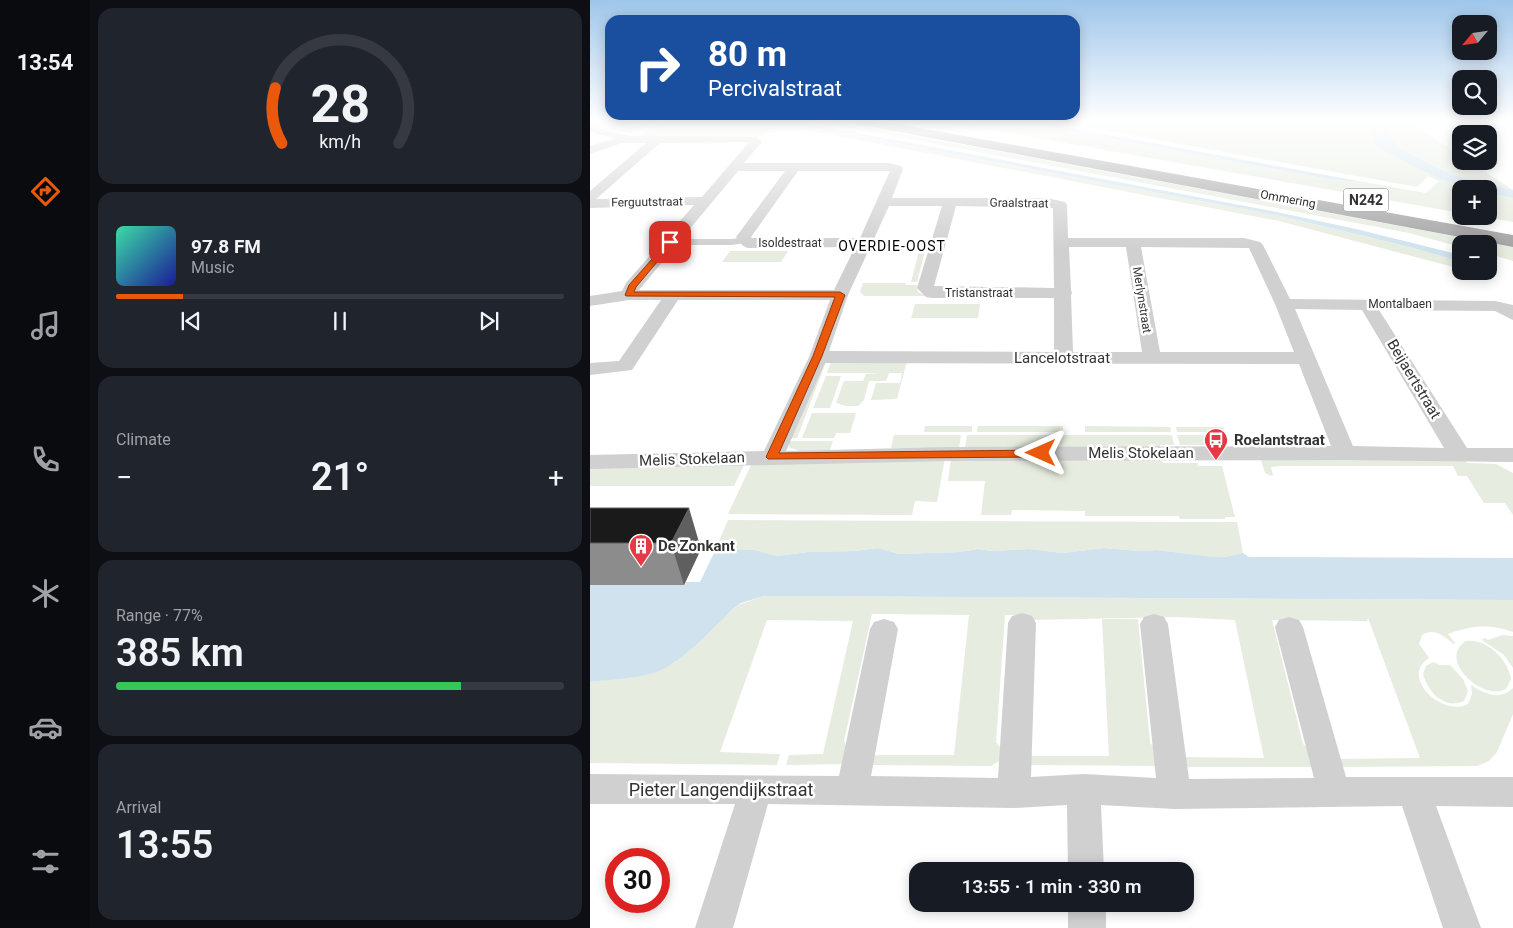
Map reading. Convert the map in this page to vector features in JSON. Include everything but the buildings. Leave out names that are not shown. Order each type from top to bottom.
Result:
[{"type":"highway","name":"Ommering","points":[[1091,163],[1513,241]]},
{"type":"highway","name":"Ommering","points":[[1161,163],[1513,226]]},
{"type":"highway","name":"N242","points":[[1420,209],[1452,214]]},
{"type":"highway","name":"N242","points":[[1497,223],[1513,226]]},
{"type":"street","points":[[590,198],[630,163]]},
{"type":"street","points":[[629,295],[632,287],[739,163]]},
{"type":"street","name":"Isoldestraat","points":[[794,167],[744,237],[746,240],[757,243],[865,242]]},
{"type":"street","points":[[735,168],[890,167],[897,169],[884,202],[840,295],[818,356],[772,457]]},
{"type":"street","name":"Ferguutstraat","points":[[590,204],[705,201]]},
{"type":"street","name":"Graalstraat","points":[[884,202],[1047,202],[1060,205],[1060,242],[1064,293],[1064,358]]},
{"type":"street","name":"Tristanstraat","points":[[950,202],[925,288],[932,293],[1064,293]]},
{"type":"street","points":[[670,242],[732,242],[746,240]]},
{"type":"street","points":[[1060,242],[1244,243],[1255,245],[1284,304],[1345,452]]},
{"type":"street","name":"Merlynstraat","points":[[1133,242],[1152,358]]},
{"type":"street","points":[[590,301],[629,295],[840,295]]},
{"type":"street","points":[[590,368],[625,366],[673,295]]},
{"type":"street","name":"Montalbaen","points":[[1284,304],[1495,306],[1507,309],[1513,315]]},
{"type":"street","name":"Beijaertstraat","points":[[1368,304],[1460,455]]},
{"type":"street","name":"Lancelotstraat","points":[[818,356],[1306,358]]},
{"type":"street","name":"Melis Stokelaan","points":[[590,462],[947,454],[1345,452],[1513,455]]},
{"type":"street","points":[[1014,793],[1022,623]]},
{"type":"street","points":[[1154,624],[1174,794]]},
{"type":"street","points":[[1289,627],[1334,792]]},
{"type":"street","points":[[852,791],[884,629]]},
{"type":"street","name":"Pieter Langendijkstraat","points":[[590,789],[756,789],[1014,793],[1084,789],[1174,794],[1414,791],[1513,792]]},
{"type":"street","points":[[714,928],[756,789]]},
{"type":"street","points":[[1084,789],[1086,862]]},
{"type":"street","points":[[1414,791],[1462,928]]},
{"type":"street","points":[[1087,912],[1087,928]]},
{"type":"shaded area","points":[[979,163],[1002,163],[1280,216],[1410,247],[1452,259],[1452,267],[1279,221]]},
{"type":"shaded area","points":[[1038,163],[1062,163],[1452,236],[1452,245],[1409,233]]},
{"type":"shaded area","points":[[1180,163],[1244,163],[1334,180],[1364,182],[1426,193],[1439,181],[1428,176],[1417,187],[1287,163],[1416,163],[1428,174],[1452,182],[1452,211]]},
{"type":"shaded area","points":[[1429,163],[1452,163],[1452,170],[1483,170],[1513,190],[1497,186],[1497,180],[1471,180],[1448,173]]},
{"type":"shaded area","points":[[1497,195],[1513,198],[1513,222],[1497,219]]},
{"type":"shaded area","points":[[922,240],[928,240],[917,282],[911,282]]},
{"type":"shaded area","points":[[1497,244],[1513,247],[1513,261],[1497,256]]},
{"type":"shaded area","points":[[730,251],[788,251],[781,262],[722,262]]},
{"type":"shaded area","points":[[863,283],[905,283],[906,285],[917,285],[918,292],[926,296],[864,296],[860,292]]},
{"type":"shaded area","points":[[915,304],[980,304],[978,318],[911,318]]},
{"type":"shaded area","points":[[907,361],[897,399],[871,400],[876,383],[900,383],[902,373],[889,373],[886,381],[869,381],[864,400],[858,406],[846,406],[836,403],[844,381],[863,381],[866,374],[881,373],[827,373],[831,362]]},
{"type":"shaded area","points":[[826,362],[797,438],[787,438],[816,369]]},
{"type":"shaded area","points":[[826,376],[841,376],[830,408],[813,408]]},
{"type":"shaded area","points":[[812,413],[856,413],[850,433],[836,433],[834,438],[802,438]]},
{"type":"shaded area","points":[[925,426],[972,426],[972,432],[924,432]]},
{"type":"shaded area","points":[[978,426],[1063,426],[1063,432],[977,432]]},
{"type":"shaded area","points":[[1085,426],[1170,427],[1171,432],[1085,432]]},
{"type":"shaded area","points":[[1176,427],[1223,427],[1225,432],[1177,432]]},
{"type":"shaded area","points":[[894,435],[961,435],[959,448],[891,448]]},
{"type":"shaded area","points":[[967,435],[1172,435],[1174,445],[1160,445],[1160,449],[965,448]]},
{"type":"shaded area","points":[[1177,435],[1224,435],[1227,445],[1180,445]]},
{"type":"shaded area","points":[[787,441],[833,441],[830,450],[802,451],[790,448]]},
{"type":"shaded area","points":[[945,458],[937,502],[915,501],[912,515],[728,514],[752,463]]},
{"type":"shaded area","points":[[951,458],[1161,459],[1163,463],[1198,463],[1198,466],[1222,466],[1235,517],[1225,517],[1225,519],[1180,519],[1179,516],[1085,516],[1085,511],[1012,510],[1011,515],[981,515],[985,481],[948,481]]},
{"type":"shaded area","points":[[1465,459],[1467,463],[1496,464],[1513,473],[1513,515],[1505,503],[1484,503],[1467,476],[1458,476],[1453,466],[1280,466],[1271,467],[1273,475],[1271,476],[1265,473],[1261,460]]},
{"type":"shaded area","points":[[745,463],[734,486],[590,486],[590,466]]},
{"type":"shaded area","points":[[728,520],[1237,522],[1243,553],[1225,557],[1214,557],[1157,550],[1140,551],[1104,548],[1063,553],[1029,549],[992,551],[978,549],[960,552],[899,554],[878,548],[854,551],[808,552],[777,556],[755,550],[714,553]]},
{"type":"shaded area","points":[[764,596],[1513,600],[1513,632],[1488,627],[1473,627],[1448,634],[1454,644],[1435,632],[1422,635],[1419,644],[1429,658],[1421,666],[1419,675],[1421,684],[1436,700],[1458,707],[1468,704],[1472,694],[1471,685],[1492,695],[1503,694],[1513,688],[1513,714],[1497,752],[1489,761],[1477,766],[1339,767],[1336,759],[1420,758],[1368,618],[1367,621],[1272,620],[1303,744],[1316,755],[1319,767],[1181,767],[1180,757],[1264,758],[1235,620],[1177,617],[1028,620],[1028,615],[1005,615],[996,742],[1003,751],[1001,760],[991,766],[867,765],[869,755],[954,755],[969,615],[872,614],[844,741],[850,756],[848,764],[786,765],[789,755],[823,754],[853,621],[767,620],[720,752],[780,754],[777,765],[590,763],[590,682],[648,674],[674,663],[733,609],[741,604]]},
{"type":"shaded area","points":[[1102,619],[1138,619],[1150,743],[1161,754],[1162,766],[1031,765],[1025,756],[1109,756]]},
{"type":"shaded area","points":[[1502,635],[1513,636],[1513,668],[1504,655],[1482,640]]},
{"type":"shaded area","points":[[1466,641],[1481,643],[1489,647],[1501,658],[1506,665],[1511,679],[1506,689],[1496,691],[1485,689],[1475,684],[1466,676],[1459,667],[1456,658],[1458,648]]},
{"type":"shaded area","points":[[1433,662],[1440,665],[1450,665],[1463,679],[1468,691],[1464,701],[1450,703],[1438,698],[1433,693],[1423,674],[1426,666]]},
{"type":"water","points":[[1002,163],[1019,163],[1272,211],[1452,253],[1452,259],[1410,247],[1280,216]]},
{"type":"water","points":[[1244,163],[1263,163],[1364,182],[1334,180]]},
{"type":"water","points":[[1408,163],[1429,163],[1448,173],[1471,180],[1452,180],[1452,183]]},
{"type":"water","points":[[1497,186],[1513,190],[1513,198],[1497,195]]},
{"type":"water","points":[[878,548],[899,554],[960,552],[978,549],[992,551],[1029,549],[1063,553],[1104,548],[1140,551],[1157,550],[1214,557],[1225,557],[1243,553],[1249,557],[1513,558],[1513,600],[764,596],[741,603],[688,652],[659,671],[634,677],[590,682],[590,585],[685,585],[686,582],[700,582],[714,553],[724,550],[755,550],[777,556],[808,552],[854,551]]},
{"type":"place","name":"Roelantstraat","points":[[1216,461]]},
{"type":"place","name":"De Zonkant","points":[[641,567]]},
{"type":"district","name":"OVERDIE-OOST","points":[[892,246]]},
{"type":"route","points":[[670,242],[632,287],[629,295],[840,295],[818,356],[772,457],[1041,453]]}]
